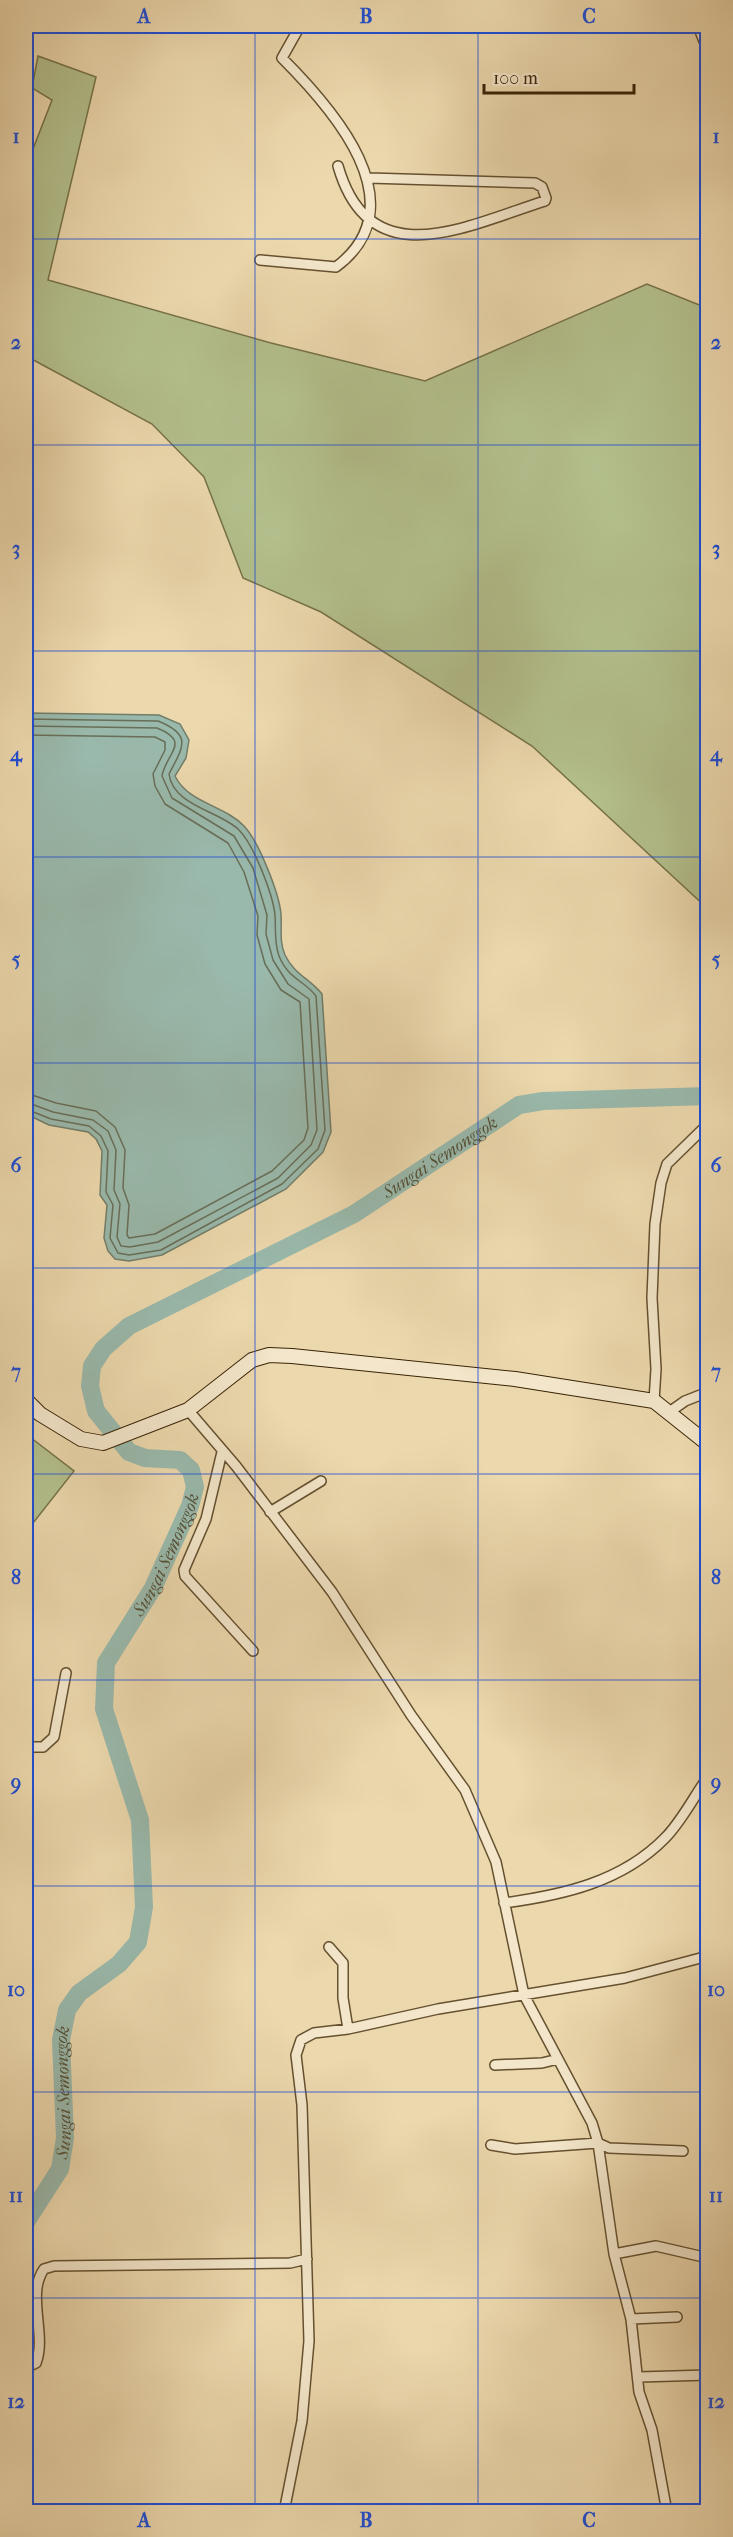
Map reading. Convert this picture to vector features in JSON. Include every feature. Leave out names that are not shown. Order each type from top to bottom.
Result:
[{"type":"main road","points":[[26,1400],[40,1414],[81,1439],[103,1443],[188,1410],[252,1360],[269,1355],[515,1378],[654,1401],[708,1444]]},
{"type":"street","points":[[260,261],[336,267],[346,259],[371,220],[369,178],[345,134],[319,96],[282,57],[300,26]]},
{"type":"street","points":[[698,26],[708,51]]},
{"type":"street","points":[[338,166],[344,187],[358,208],[378,228],[406,236],[429,235],[545,201],[546,195],[539,184],[535,183],[369,178]]},
{"type":"street","points":[[654,1401],[653,1283],[655,1224],[661,1183],[667,1164],[708,1124]]},
{"type":"street","points":[[668,1413],[685,1401],[708,1392]]},
{"type":"street","points":[[188,1410],[332,1592],[411,1715],[465,1790],[496,1862],[524,1995],[592,2123],[598,2143],[614,2254],[630,2319],[639,2377],[639,2392],[652,2430],[667,2511]]},
{"type":"street","points":[[222,1452],[206,1519],[184,1570],[184,1576],[254,1651]]},
{"type":"street","points":[[270,1512],[321,1481]]},
{"type":"street","points":[[26,1746],[43,1748],[54,1737],[66,1673]]},
{"type":"street","points":[[504,1903],[557,1895],[604,1880],[666,1838],[708,1777]]},
{"type":"street","points":[[329,1947],[343,1963],[343,1998],[348,2029]]},
{"type":"street","points":[[284,2511],[303,2412],[309,2341],[302,2105],[296,2055],[301,2040],[314,2033],[348,2029],[438,2009],[625,1978],[708,1956]]},
{"type":"street","points":[[495,2065],[548,2063],[558,2059]]},
{"type":"street","points":[[491,2145],[515,2149],[598,2143],[609,2148],[683,2151]]},
{"type":"street","points":[[614,2254],[656,2246],[708,2258]]},
{"type":"street","points":[[26,2368],[36,2363],[41,2350],[38,2286],[44,2269],[54,2266],[290,2263],[307,2259]]},
{"type":"street","points":[[630,2319],[677,2317]]},
{"type":"street","points":[[639,2377],[708,2375]]},
{"type":"green space","points":[[38,56],[96,77],[48,280],[271,343],[425,381],[647,284],[707,308],[707,908],[532,746],[321,612],[243,578],[204,477],[152,424],[26,356],[26,167],[52,100],[32,88]]},
{"type":"green space","points":[[26,1434],[74,1471],[26,1532]]},
{"type":"water","points":[[26,713],[159,715],[180,724],[189,740],[186,758],[175,776],[188,792],[236,819],[250,834],[262,855],[276,894],[281,914],[281,940],[285,955],[297,972],[322,994],[331,1132],[323,1152],[286,1189],[162,1255],[129,1261],[115,1259],[108,1251],[104,1238],[107,1205],[100,1195],[102,1151],[96,1139],[88,1132],[49,1125],[26,1114]]},
{"type":"waterway","name":"Sungai Semonggok","points":[[26,2222],[60,2169],[65,2138],[61,2040],[67,2010],[79,1993],[119,1964],[138,1942],[144,1907],[140,1820],[104,1709],[106,1663],[153,1588],[190,1506],[195,1487],[191,1470],[180,1460],[145,1458],[129,1452],[96,1411],[90,1386],[92,1366],[103,1349],[129,1326],[354,1214],[519,1105],[543,1101],[708,1096]]}]
